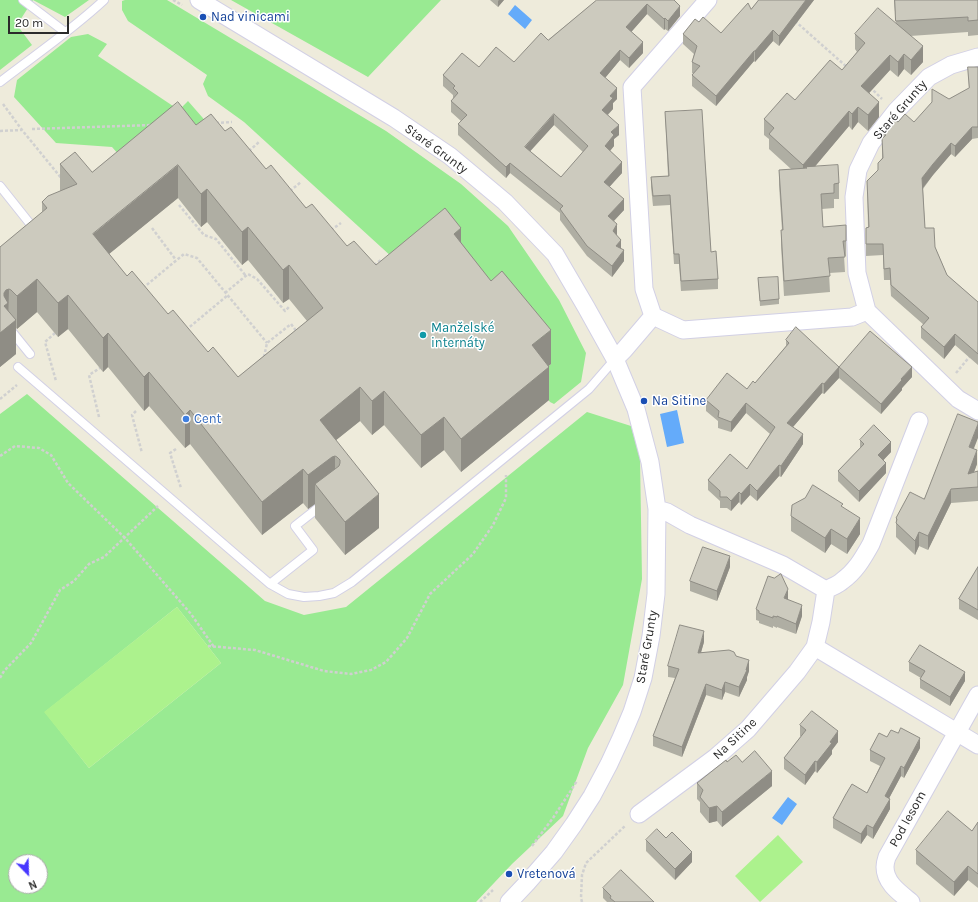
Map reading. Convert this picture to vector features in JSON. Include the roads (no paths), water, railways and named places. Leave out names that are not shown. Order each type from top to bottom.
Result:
[{"type":"street","points":[[708,0],[632,87],[644,289],[652,316],[683,330],[852,317],[867,311],[943,386],[958,399],[978,411]]},
{"type":"street","name":"Staré Grunty","points":[[192,3],[394,118],[450,156],[505,202],[555,254],[615,359],[636,409],[650,462],[657,508],[656,594],[651,636],[643,678],[632,712],[609,764],[592,796],[554,852],[509,902]]},
{"type":"street","name":"Staré Grunty","points":[[867,311],[857,273],[854,197],[858,170],[871,143],[896,111],[929,77],[951,65],[978,57]]},
{"type":"street","points":[[615,359],[652,316]]},
{"type":"street","points":[[657,508],[690,525],[783,566],[826,590],[841,582],[854,571],[863,559],[871,544],[919,421]]},
{"type":"street","name":"Na Sitine","points":[[639,814],[716,757],[748,729],[797,672],[815,647],[826,590]]},
{"type":"street","points":[[815,647],[978,745]]},
{"type":"street","points":[[957,732],[978,695]]},
{"type":"street","name":"Pod lesom","points":[[911,902],[896,889],[888,878],[885,868],[887,857],[957,732]]},
{"type":"lane","points":[[23,0],[65,32]]},
{"type":"lane","points":[[0,82],[104,0]]},
{"type":"lane","points":[[0,186],[35,230]]},
{"type":"lane","points":[[9,328],[30,354]]},
{"type":"lane","points":[[18,367],[270,584],[288,594],[304,597],[334,593],[352,582],[589,389],[615,359]]},
{"type":"lane","points":[[270,584],[313,550],[295,526],[329,499]]},
{"type":"water","points":[[515,5],[532,20],[525,29],[508,14]]},
{"type":"water","points":[[677,410],[684,443],[667,447],[660,414]]},
{"type":"water","points":[[788,797],[797,804],[782,825],[772,818]]},
{"type":"place","name":"Nad vinicami","points":[[203,17]]},
{"type":"place","name":"Manželské internáty","points":[[423,335]]},
{"type":"place","name":"Na Sitine","points":[[644,401]]},
{"type":"place","name":"Cent","points":[[186,419]]},
{"type":"place","name":"Vretenová","points":[[509,874]]}]
